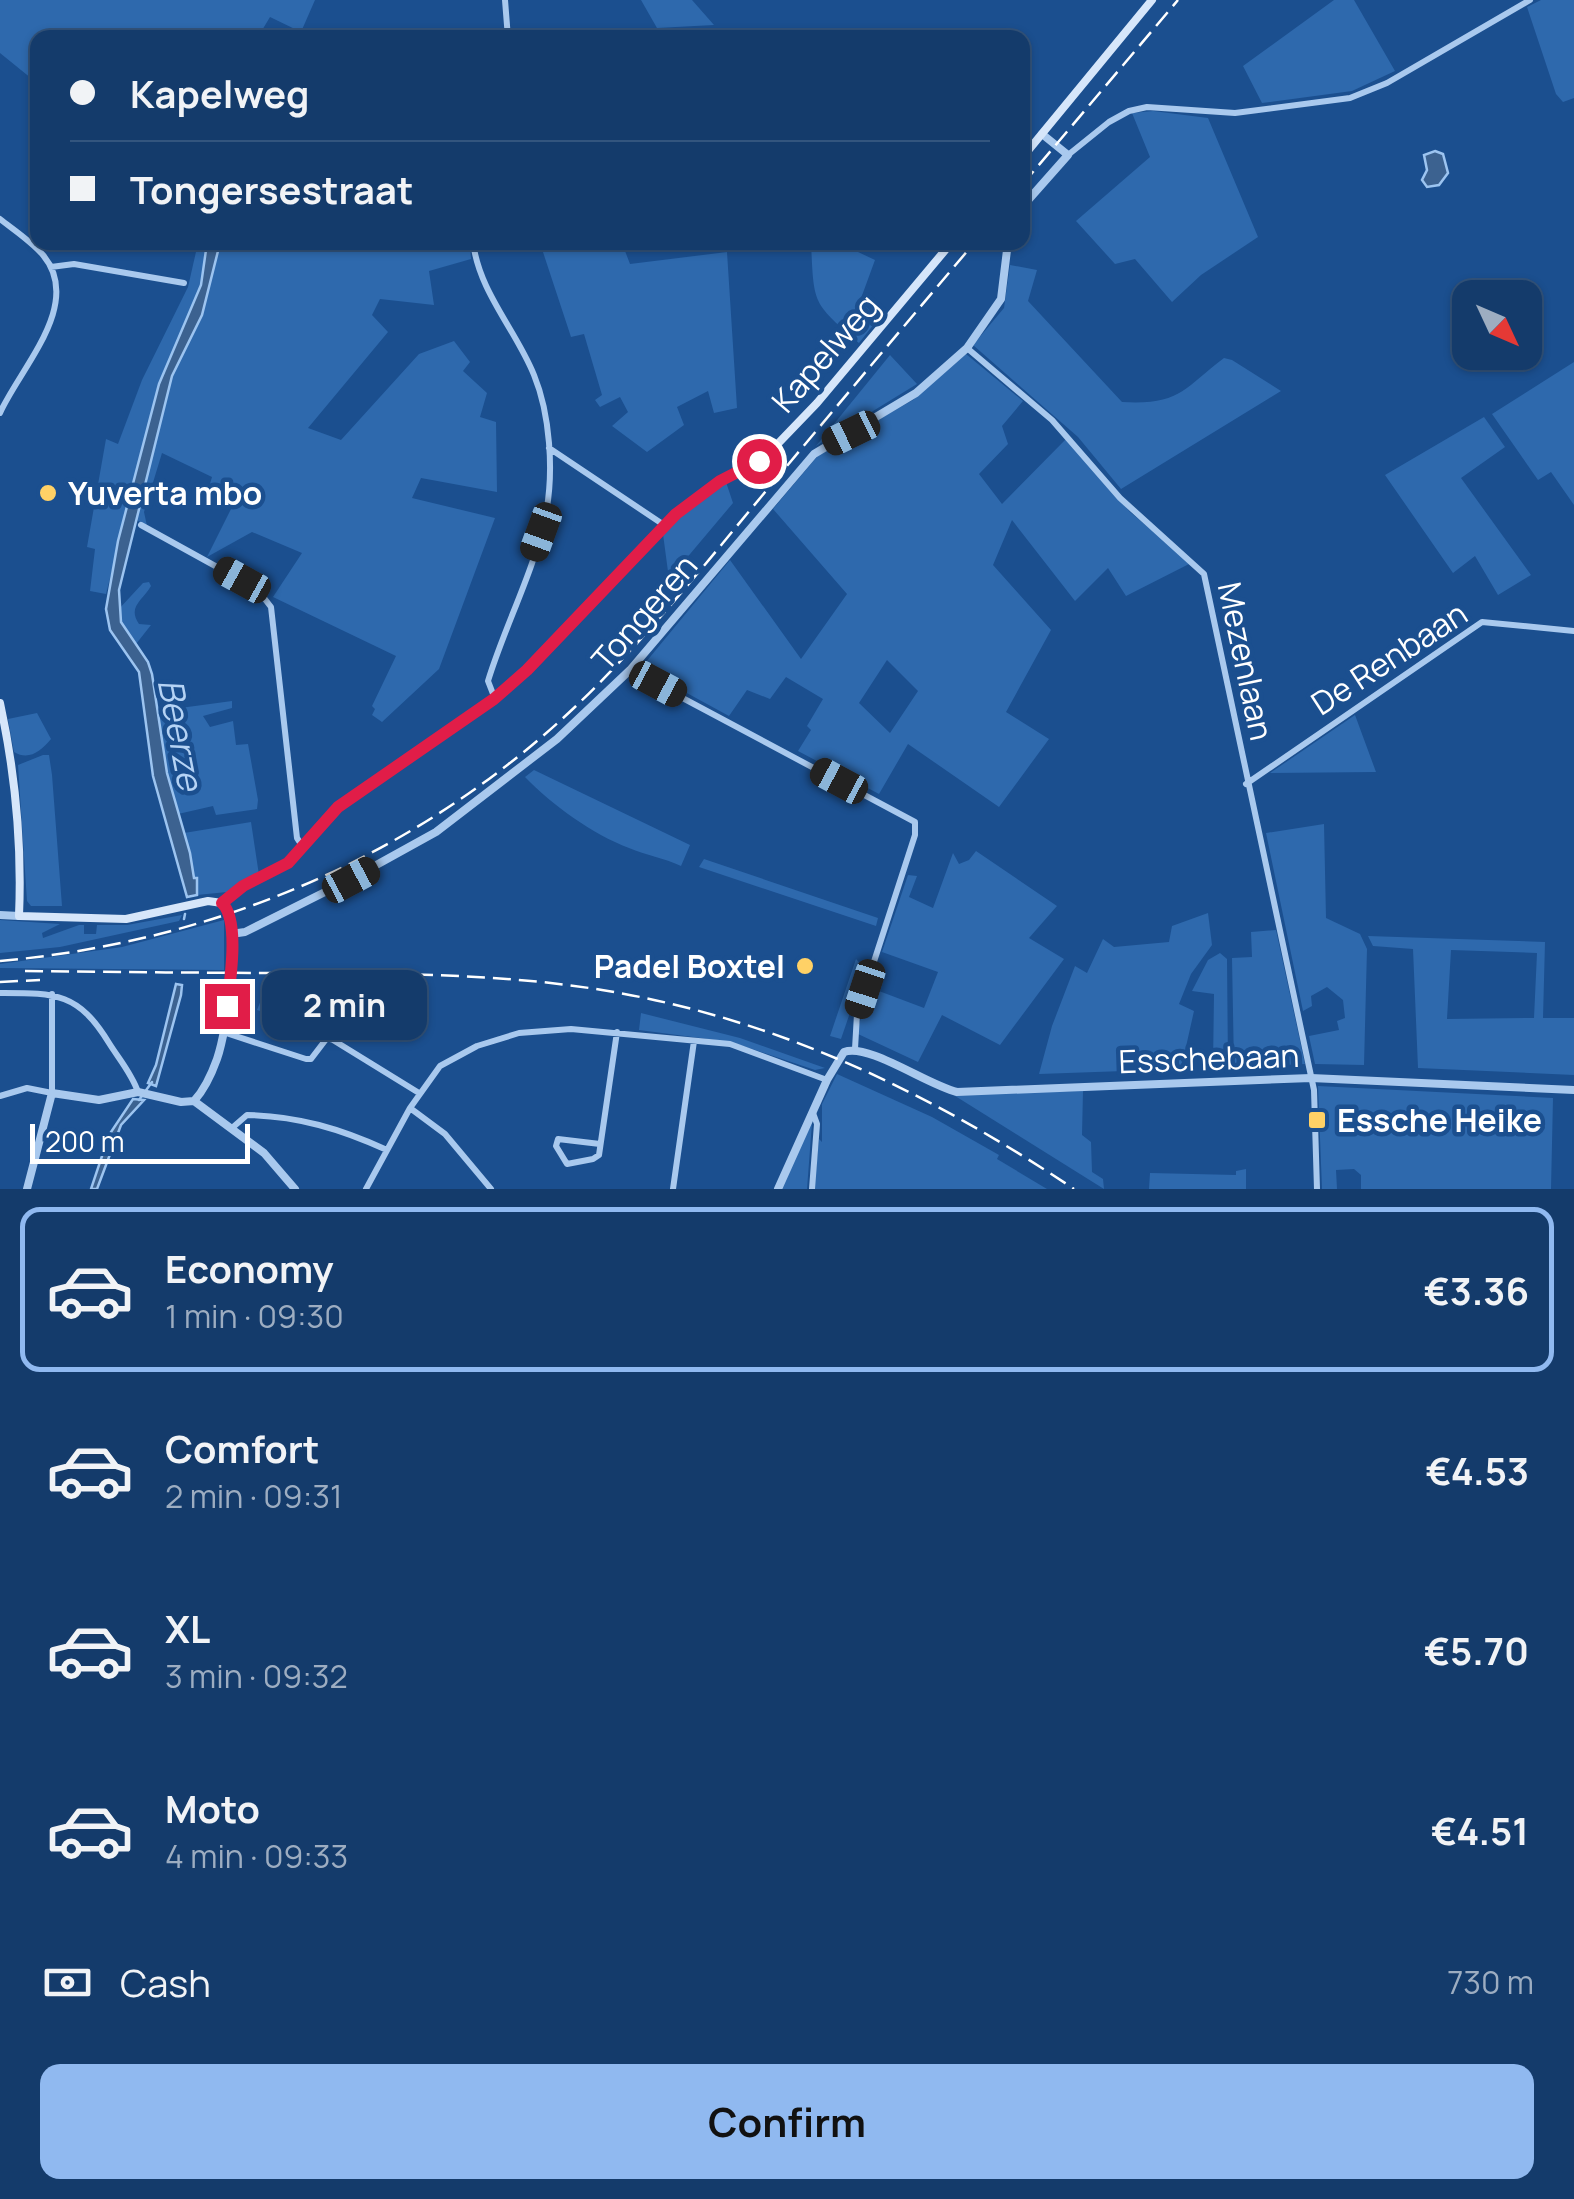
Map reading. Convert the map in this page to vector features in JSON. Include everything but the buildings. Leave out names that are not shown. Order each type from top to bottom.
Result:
[{"type":"main road","points":[[1030,148],[1152,0]]},
{"type":"main road","name":"Kapelweg","points":[[222,903],[243,886],[278,870],[338,807],[494,699],[527,670],[664,525],[710,488],[754,465],[775,448],[945,250]]},
{"type":"main road","points":[[0,703],[12,776],[18,916],[126,919],[208,901],[222,903]]},
{"type":"street","points":[[505,0],[507,30]]},
{"type":"street","points":[[1030,198],[1068,155],[1129,111],[1147,107],[1235,113],[1350,98],[1387,83],[1530,0]]},
{"type":"street","points":[[1042,134],[1068,155]]},
{"type":"street","points":[[0,219],[30,244]]},
{"type":"street","points":[[0,413],[52,318],[56,295],[51,267],[37,250]]},
{"type":"street","points":[[475,250],[483,280],[534,375],[544,408],[548,448],[547,511],[488,681],[494,699]]},
{"type":"street","name":"Tongeren","points":[[231,934],[244,932],[324,893],[436,832],[558,740],[630,670],[814,454],[916,394],[967,348],[1000,299],[1007,250]]},
{"type":"street","points":[[51,267],[74,264],[184,283]]},
{"type":"street","name":"Mezenlaan","points":[[967,348],[1052,420],[1120,498],[1204,574],[1311,1078]]},
{"type":"street","points":[[548,448],[664,525]]},
{"type":"street","points":[[141,524],[242,580],[267,599],[276,630],[297,838],[303,848]]},
{"type":"street","name":"De Renbaan","points":[[1246,784],[1482,622],[1574,631]]},
{"type":"street","points":[[630,670],[916,822],[857,1014],[855,1049],[844,1052],[826,1080],[778,1189]]},
{"type":"street","points":[[0,1096],[27,1088],[108,1100],[143,1092],[181,1102],[194,1100],[213,1069],[223,1032],[231,934],[229,910],[222,903]]},
{"type":"street","points":[[0,914],[18,916]]},
{"type":"street","points":[[0,993],[52,994],[70,1000],[89,1014],[143,1092]]},
{"type":"street","points":[[27,1189],[52,1093],[52,994]]},
{"type":"street","points":[[366,1189],[410,1108],[449,1059],[494,1039],[546,1030],[617,1032],[730,1044],[826,1080]]},
{"type":"street","points":[[223,1032],[306,1059],[311,1059],[327,1038],[420,1093]]},
{"type":"street","points":[[600,1144],[558,1139],[556,1146],[566,1164],[597,1158],[600,1144],[617,1032]]},
{"type":"street","points":[[673,1189],[694,1040]]},
{"type":"street","name":"Esschebaan","points":[[855,1049],[957,1092],[1311,1078],[1574,1090]]},
{"type":"street","points":[[1311,1078],[1318,1189]]},
{"type":"street","points":[[194,1100],[267,1156],[295,1189]]},
{"type":"street","points":[[410,1108],[445,1134],[455,1150],[476,1166],[491,1189]]},
{"type":"street","points":[[812,1112],[817,1124],[812,1189]]},
{"type":"street","points":[[232,1128],[247,1115],[292,1116],[352,1134],[387,1150]]},
{"type":"shaded area","points":[[0,0],[315,0],[302,30],[270,17],[262,30],[30,30],[30,77],[0,53]]},
{"type":"shaded area","points":[[641,0],[692,0],[714,25],[657,28]]},
{"type":"shaded area","points":[[1334,0],[1354,0],[1395,71],[1352,91],[1262,103],[1243,66]]},
{"type":"shaded area","points":[[1541,0],[1574,0],[1574,98],[1563,102],[1556,94],[1527,7]]},
{"type":"shaded area","points":[[1153,111],[1208,118],[1258,237],[1201,275],[1172,302],[1135,259],[1115,264],[1076,221],[1150,157],[1132,113]]},
{"type":"shaded area","points":[[1435,151],[1443,154],[1448,173],[1439,185],[1427,187],[1422,180],[1427,170],[1424,155]]},
{"type":"shaded area","points":[[196,250],[206,250],[201,285],[159,384],[106,594],[90,591],[95,549],[87,547],[106,439],[118,444],[142,380],[188,287]]},
{"type":"shaded area","points":[[206,250],[218,250],[202,315],[172,376],[119,590],[121,622],[152,674],[167,773],[197,878],[197,895],[187,897],[153,776],[139,672],[110,630],[106,609],[118,541],[159,384],[201,285]]},
{"type":"shaded area","points":[[218,250],[470,250],[471,259],[429,271],[434,305],[380,299],[372,315],[388,332],[308,428],[341,440],[419,354],[454,341],[470,362],[463,371],[487,393],[480,417],[496,422],[497,492],[421,478],[412,498],[495,518],[439,669],[382,722],[372,715],[372,706],[396,656],[273,597],[302,553],[252,532],[207,557],[235,501],[209,487],[212,477],[162,453],[144,512],[147,526],[135,519],[172,376],[202,315]]},
{"type":"shaded area","points":[[542,250],[625,250],[630,264],[727,252],[737,408],[714,413],[708,391],[677,407],[684,425],[647,452],[612,426],[628,412],[620,397],[600,407],[595,400],[602,395],[584,334],[571,337]]},
{"type":"shaded area","points":[[811,250],[854,250],[875,260],[860,301],[878,319],[859,343],[824,310],[813,279]]},
{"type":"shaded area","points":[[1010,265],[1037,270],[1028,301],[1122,402],[1169,398],[1224,358],[1281,391],[1121,489],[1078,437],[973,345],[1004,308]]},
{"type":"shaded area","points":[[966,354],[1023,401],[1002,426],[1008,444],[979,474],[1002,504],[1067,438],[1130,512],[1191,563],[1126,596],[1108,568],[1075,601],[1012,520],[993,565],[1051,630],[1006,712],[1049,739],[999,807],[908,744],[879,794],[798,751],[823,699],[786,677],[770,699],[747,690],[729,716],[641,668],[730,560],[801,659],[847,594],[773,509],[821,452],[913,400]],"holes":[[[887,660],[918,691],[890,733],[859,703]]]},
{"type":"shaded area","points":[[890,355],[917,384],[816,446]]},
{"type":"shaded area","points":[[1574,362],[1574,505],[1551,472],[1538,480],[1492,414]]},
{"type":"shaded area","points":[[1484,417],[1505,447],[1461,478],[1531,575],[1498,595],[1475,556],[1453,573],[1385,475]]},
{"type":"shaded area","points":[[726,482],[733,503],[669,579],[663,534],[695,502]]},
{"type":"shaded area","points":[[149,582],[151,586],[135,613],[139,624],[151,625],[136,644],[118,610],[143,583]]},
{"type":"shaded area","points":[[232,701],[232,708],[203,716],[210,727],[233,721],[236,745],[248,744],[257,809],[216,815],[213,806],[178,814],[163,756],[158,711]]},
{"type":"shaded area","points":[[37,713],[51,739],[34,753],[14,752],[8,719]]},
{"type":"shaded area","points":[[1355,715],[1376,772],[1270,773]]},
{"type":"shaded area","points":[[49,755],[52,775],[62,906],[31,906],[27,901],[18,765]]},
{"type":"shaded area","points":[[534,770],[690,845],[681,866],[629,848],[587,827],[525,777]]},
{"type":"shaded area","points":[[251,822],[259,875],[227,892],[197,895],[197,879],[184,833]]},
{"type":"shaded area","points":[[1324,824],[1326,918],[1360,934],[1367,949],[1364,1065],[1315,1064],[1309,1036],[1339,1030],[1337,1021],[1345,1018],[1343,1000],[1327,987],[1311,996],[1312,1006],[1303,1011],[1266,833]]},
{"type":"shaded area","points":[[976,851],[1057,906],[1029,938],[1064,959],[1000,1045],[942,1015],[918,1062],[858,1034],[857,1030],[871,988],[924,1008],[938,972],[882,952],[908,875],[917,876],[909,897],[933,908],[953,853],[959,864]]},
{"type":"shaded area","points":[[704,859],[878,918],[876,926],[699,867]]},
{"type":"shaded area","points":[[1208,913],[1212,945],[1191,974],[1179,1004],[1194,1011],[1181,1069],[1039,1074],[1075,966],[1087,973],[1103,939],[1114,947],[1169,942],[1172,926]]},
{"type":"shaded area","points":[[182,915],[179,921],[60,947],[0,953],[0,920],[60,924],[42,933],[43,938],[79,925],[84,925],[84,934],[96,934],[97,925],[127,925]]},
{"type":"shaded area","points":[[224,920],[224,970],[0,968],[0,964],[122,947]]},
{"type":"shaded area","points":[[1276,930],[1305,1064],[1234,1067],[1232,958],[1252,957],[1251,932]]},
{"type":"shaded area","points":[[1368,936],[1545,942],[1543,1018],[1574,1018],[1574,1075],[1418,1068],[1413,949],[1373,946]],"holes":[[[1451,950],[1537,953],[1534,1018],[1447,1019]]]},
{"type":"shaded area","points":[[1220,953],[1227,959],[1228,1065],[1213,1065],[1214,994],[1192,991],[1208,960]]},
{"type":"shaded area","points":[[856,959],[865,969],[841,1039],[830,1036]]},
{"type":"shaded area","points":[[176,984],[182,985],[181,995],[156,1086],[148,1083]]},
{"type":"shaded area","points":[[279,989],[305,989],[288,1021],[257,1010],[261,1000],[275,1005]]},
{"type":"shaded area","points":[[641,1013],[740,1038],[825,1068],[815,1070],[731,1042],[639,1030]]},
{"type":"shaded area","points":[[837,1074],[932,1117],[999,1155],[997,1159],[1047,1189],[814,1189],[819,1139],[822,1142],[822,1104]]},
{"type":"shaded area","points":[[1318,1086],[1553,1098],[1551,1189],[1361,1189],[1361,1175],[1354,1169],[1336,1170],[1337,1189],[1322,1189]]},
{"type":"shaded area","points":[[1083,1091],[1082,1135],[1091,1142],[1092,1172],[1103,1179],[1104,1189],[952,1094]]},
{"type":"shaded area","points":[[133,1099],[144,1100],[121,1125],[97,1189],[91,1189],[109,1135]]},
{"type":"shaded area","points":[[812,1123],[807,1189],[779,1189]]},
{"type":"shaded area","points":[[1246,1169],[1246,1189],[1149,1189],[1150,1173],[1236,1175],[1236,1171]]},
{"type":"waterway","name":"Beerze","points":[[184,919],[185,914]]},
{"type":"waterway","name":"Beerze","points":[[139,1100],[152,1082]]},
{"type":"railway","points":[[1030,176],[1178,0]]},
{"type":"railway","points":[[0,961],[80,951],[158,934],[235,912],[309,883],[381,848],[450,806],[515,759],[601,682],[648,631],[968,250]]},
{"type":"railway","points":[[25,971],[454,976],[565,985],[666,1003],[728,1019],[849,1064],[963,1121],[1074,1189]]},
{"type":"railway","points":[[0,982],[40,980]]},
{"type":"place","name":"Yuverta mbo","points":[[48,493]]},
{"type":"place","name":"Padel Boxtel","points":[[805,966]]},
{"type":"place","name":"Essche Heike","points":[[1317,1120]]},
{"type":"route","points":[[227,1006],[231,926],[228,908],[222,903],[243,886],[288,863],[338,807],[494,699],[527,670],[676,514],[720,481],[759,461]]}]
